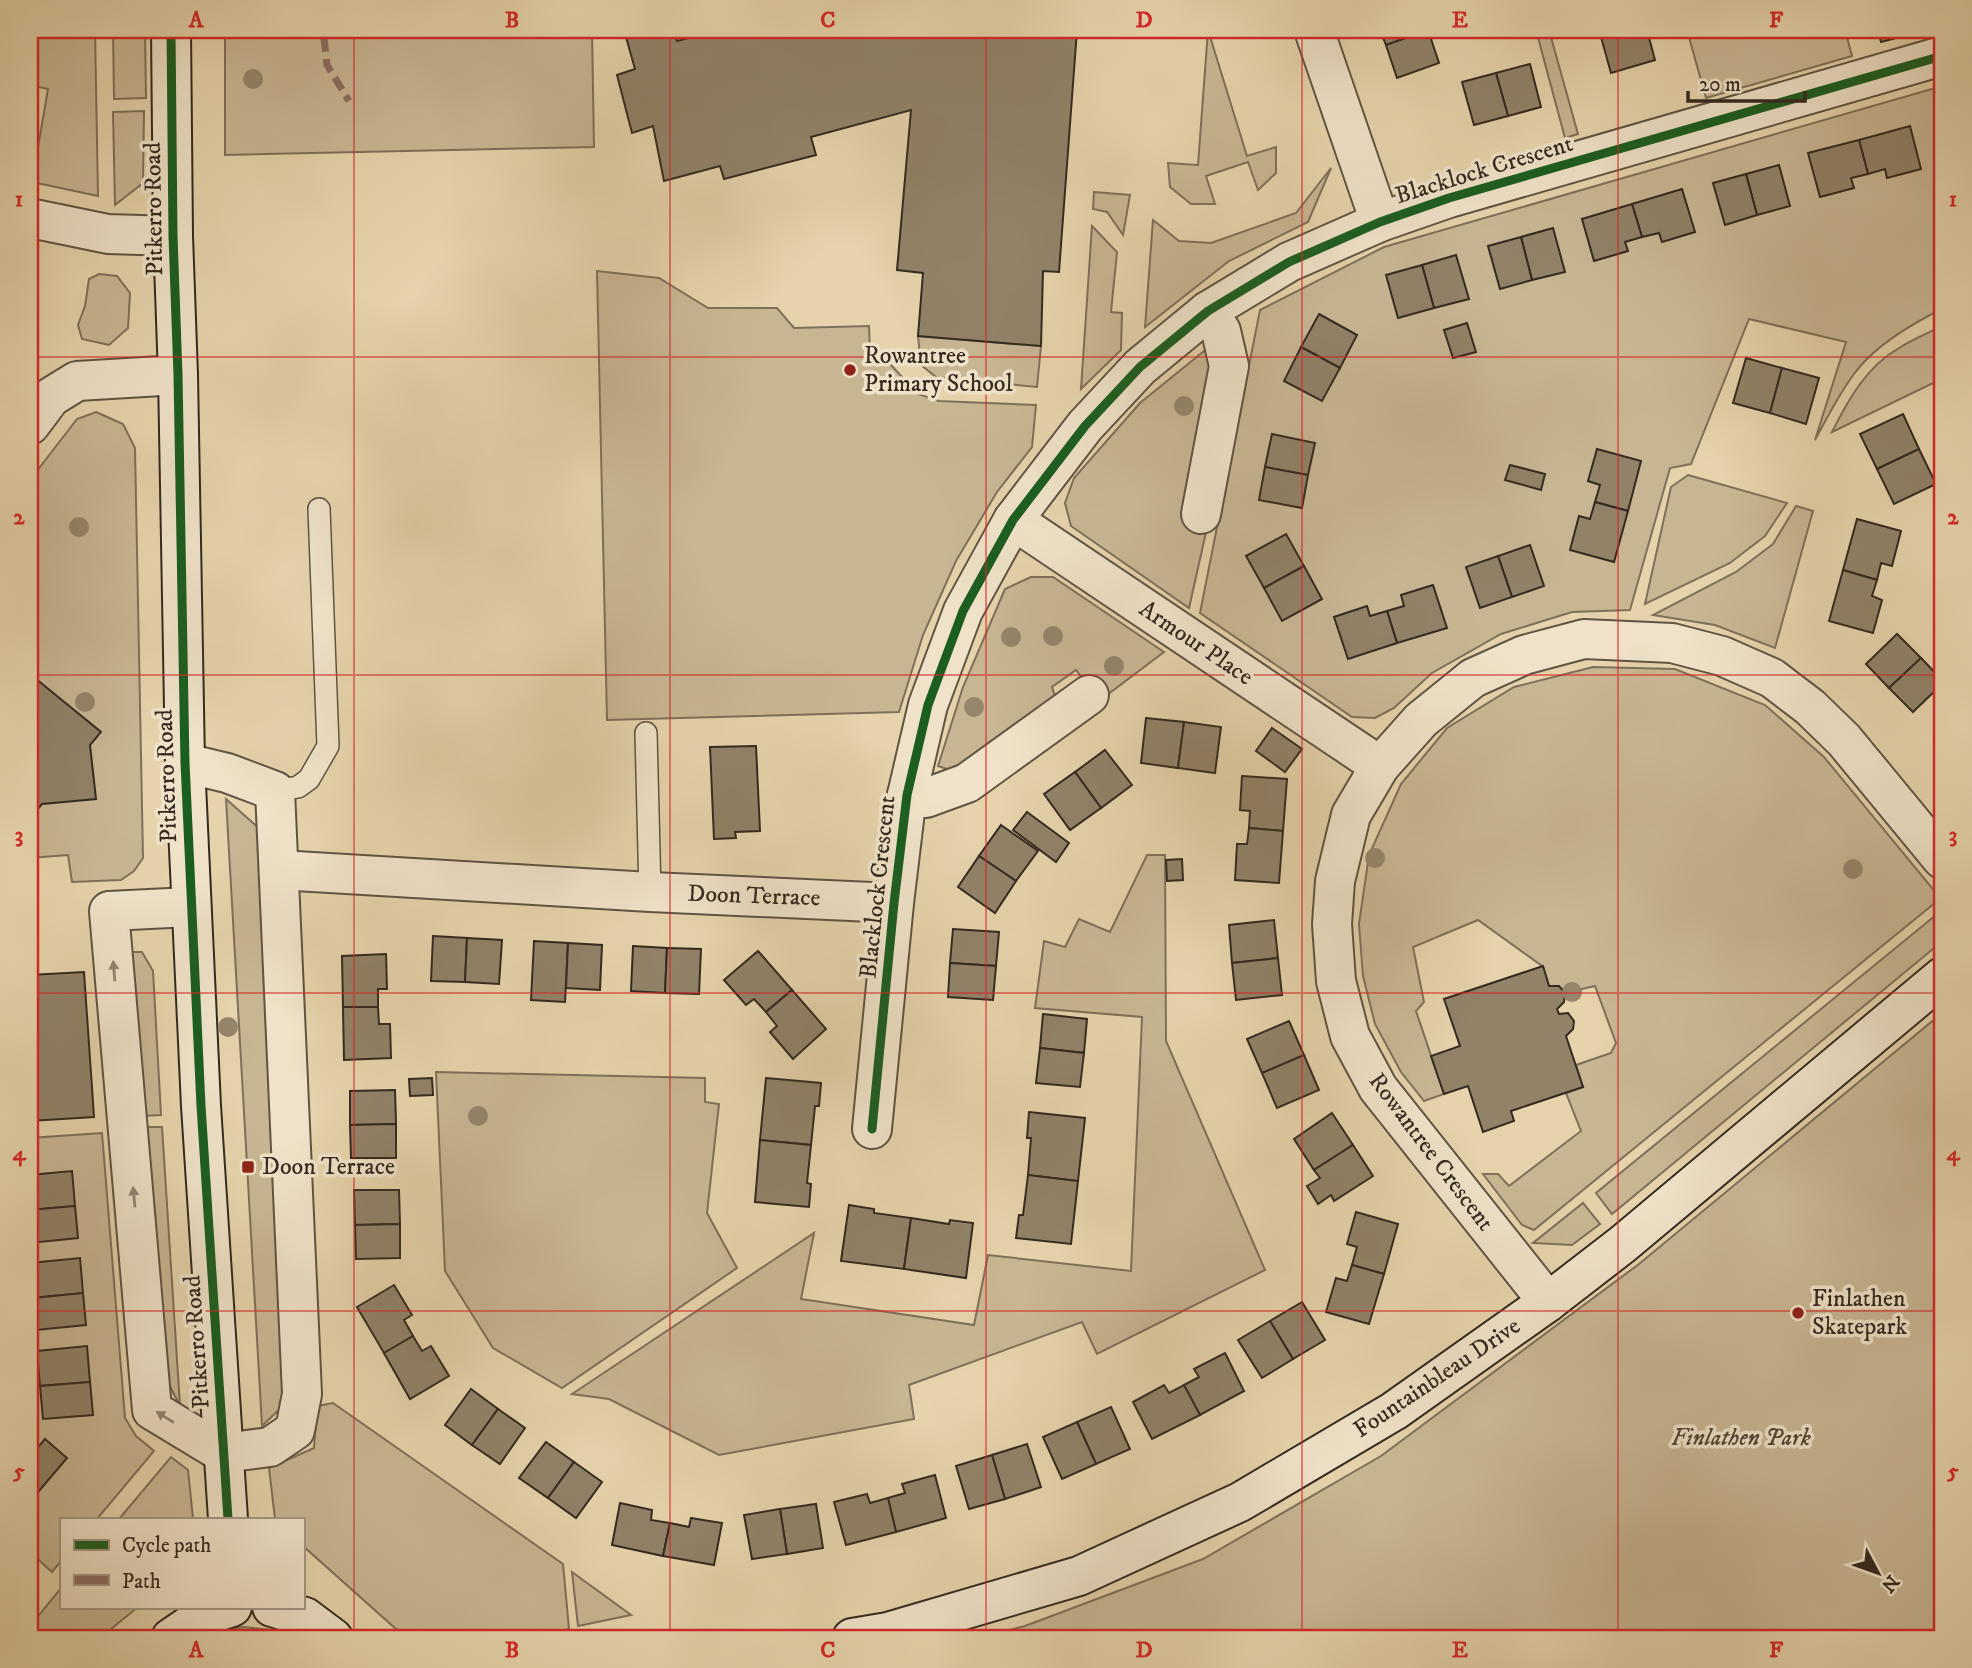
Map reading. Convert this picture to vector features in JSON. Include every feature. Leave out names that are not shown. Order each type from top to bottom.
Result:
[{"type":"street","name":"Pitkerro Road","points":[[171,30],[173,236],[190,907],[228,1518]]},
{"type":"street","points":[[1314,30],[1380,222]]},
{"type":"street","name":"Blacklock Crescent","points":[[873,1129],[907,794],[928,705],[963,611],[1013,520],[1085,425],[1140,368],[1208,311],[1289,262],[1380,222],[1449,198],[1942,56]]},
{"type":"street","points":[[30,218],[108,234],[173,236]]},
{"type":"street","points":[[1201,514],[1229,366],[1221,331],[1208,311]]},
{"type":"street","points":[[30,425],[51,397],[77,381],[178,375]]},
{"type":"street","name":"Armour Place","points":[[1013,520],[1380,766]]},
{"type":"street","name":"Rowantree Crescent","points":[[1548,1302],[1378,1088],[1350,1036],[1336,981],[1332,924],[1335,881],[1351,815],[1380,766],[1421,720],[1473,678],[1524,654],[1584,639],[1672,643],[1722,656],[1772,678],[1810,708],[1843,740],[1942,859]]},
{"type":"street","name":"Blacklock Crescent","points":[[907,794],[926,798],[967,783],[1089,695]]},
{"type":"street","name":"Pitkerro Road","points":[[185,764],[227,773],[275,791]]},
{"type":"street","points":[[223,1452],[270,1447],[295,1430],[302,1394],[275,791]]},
{"type":"street","name":"Doon Terrace","points":[[279,870],[894,903]]},
{"type":"street","name":"Pitkerro Road","points":[[190,907],[109,911],[152,1410],[223,1452]]},
{"type":"street","name":"Fountainbleau Drive","points":[[852,1638],[888,1632],[1079,1576],[1240,1502],[1394,1411],[1548,1302],[1623,1244],[1942,977]]},
{"type":"street","points":[[171,1638],[202,1616],[229,1608]]},
{"type":"street","points":[[275,1608],[304,1618],[333,1638]]},
{"type":"lane","points":[[275,791],[299,786],[309,779],[328,746],[318,509]]},
{"type":"lane","points":[[646,733],[650,892]]},
{"type":"green space","points":[[30,30],[95,30],[98,196],[32,182],[48,89],[30,85]]},
{"type":"green space","points":[[113,30],[145,30],[146,98],[114,99]]},
{"type":"green space","points":[[225,30],[592,30],[594,147],[225,155]]},
{"type":"green space","points":[[1208,30],[1247,156],[1276,147],[1276,173],[1258,190],[1248,162],[1206,176],[1215,204],[1191,204],[1170,187],[1168,163],[1198,165]]},
{"type":"green space","points":[[1536,30],[1549,30],[1578,134],[1565,138]]},
{"type":"green space","points":[[1687,30],[1845,30],[1852,56],[1706,98]]},
{"type":"green space","points":[[1942,86],[1942,309],[1894,337],[1862,364],[1843,390],[1815,440],[1846,342],[1749,319],[1691,464],[1670,468],[1630,610],[1572,612],[1501,634],[1432,673],[1394,708],[1375,718],[1352,717],[1200,613],[1260,310],[1384,247]]},
{"type":"green space","points":[[144,111],[143,183],[115,205],[113,112]]},
{"type":"green space","points":[[1331,168],[1308,222],[1229,261],[1145,327],[1153,220],[1179,241],[1211,243],[1296,213]]},
{"type":"green space","points":[[1094,192],[1130,195],[1123,235],[1107,212],[1093,209]]},
{"type":"green space","points":[[1092,226],[1117,252],[1111,312],[1122,313],[1121,350],[1081,389]]},
{"type":"green space","points":[[597,271],[659,278],[708,308],[777,308],[794,328],[869,326],[870,352],[891,365],[918,394],[939,401],[1036,405],[1032,447],[997,492],[956,561],[923,635],[899,712],[607,720]]},
{"type":"green space","points":[[99,274],[117,276],[130,293],[128,328],[109,345],[82,339],[78,325],[85,306],[89,279]]},
{"type":"green space","points":[[1942,326],[1942,399],[1933,383],[1832,432],[1852,396],[1877,364],[1904,345]]},
{"type":"green space","points":[[918,336],[1041,346],[1037,387],[936,377],[921,365]]},
{"type":"green space","points":[[1204,351],[1220,365],[1209,519],[1189,608],[1071,526],[1065,503],[1074,478],[1140,403]]},
{"type":"green space","points":[[96,412],[123,424],[135,448],[143,858],[134,871],[121,880],[72,882],[68,855],[30,858],[30,480],[77,419]]},
{"type":"green space","points":[[1688,475],[1787,503],[1765,536],[1730,563],[1645,604],[1671,487]]},
{"type":"green space","points":[[1796,506],[1813,511],[1775,648],[1715,625],[1653,615],[1736,572],[1773,544]]},
{"type":"green space","points":[[1031,577],[1053,577],[1164,652],[1099,701],[1076,670],[1052,687],[1058,705],[962,774],[938,766],[963,687],[1005,589]]},
{"type":"green space","points":[[1593,667],[1675,669],[1765,705],[1824,757],[1937,894],[1936,902],[1534,1230],[1522,1225],[1483,1174],[1498,1174],[1509,1186],[1581,1131],[1566,1093],[1583,1087],[1576,1065],[1611,1053],[1616,1043],[1595,986],[1565,993],[1559,986],[1549,986],[1542,966],[1478,920],[1413,947],[1424,1002],[1416,1011],[1444,1094],[1424,1101],[1401,1072],[1375,1024],[1363,976],[1359,924],[1369,855],[1401,784],[1447,728],[1514,687]]},
{"type":"green space","points":[[226,799],[261,830],[286,1403],[262,1426]]},
{"type":"green space","points":[[1147,855],[1165,855],[1166,1041],[1265,1270],[1097,1354],[1082,1322],[909,1385],[914,1419],[719,1455],[609,1399],[572,1394],[814,1233],[801,1299],[974,1325],[988,1255],[1131,1271],[1142,1017],[1035,1008],[1044,941],[1065,947],[1079,919],[1110,932]]},
{"type":"green space","points":[[1942,910],[1939,944],[1612,1214],[1596,1193]]},
{"type":"green space","points":[[126,952],[142,952],[153,971],[161,1115],[141,1116]]},
{"type":"green space","name":"Finlathen Park","points":[[1942,1013],[1942,1638],[977,1638],[1025,1626],[1203,1559],[1381,1456],[1639,1264]]},
{"type":"green space","points":[[436,1072],[705,1078],[705,1102],[719,1104],[707,1213],[737,1268],[562,1388],[493,1348],[445,1271]]},
{"type":"green space","points":[[143,1127],[162,1127],[180,1406],[163,1373]]},
{"type":"green space","points":[[102,1133],[125,1418],[136,1436],[154,1451],[98,1518],[60,1518],[60,1562],[52,1572],[30,1552],[30,1138]]},
{"type":"green space","points":[[1583,1203],[1600,1224],[1572,1245],[1533,1243]]},
{"type":"green space","points":[[333,1403],[563,1564],[569,1629],[521,1638],[429,1638],[396,1629],[304,1547],[304,1518],[275,1518],[269,1468],[314,1448],[317,1406]]},
{"type":"green space","points":[[171,1457],[188,1470],[193,1518],[120,1518]]},
{"type":"green space","points":[[572,1572],[631,1615],[578,1626]]},
{"type":"green space","points":[[60,1589],[60,1608],[137,1608],[100,1638],[30,1638],[30,1626]]},
{"type":"green space","points":[[243,1627],[272,1630],[290,1638],[206,1638],[214,1633]]},
{"type":"building","points":[[624,30],[674,30],[677,41],[718,30],[1077,30],[1059,272],[1043,271],[1041,346],[918,336],[923,273],[897,270],[911,110],[811,137],[816,155],[724,179],[720,166],[664,181],[653,126],[632,133],[617,75],[635,69]]},
{"type":"building","points":[[1380,30],[1428,30],[1386,45]]},
{"type":"building","points":[[1428,30],[1439,63],[1397,78],[1386,45]]},
{"type":"building","points":[[1625,30],[1647,30],[1655,60],[1611,73],[1601,37]]},
{"type":"building","points":[[1878,30],[1923,30],[1923,31],[1881,42]]},
{"type":"building","points":[[1530,64],[1541,107],[1508,116],[1496,73]]},
{"type":"building","points":[[1496,73],[1508,116],[1474,125],[1462,82]]},
{"type":"building","points":[[1910,126],[1921,169],[1887,178],[1885,169],[1868,174],[1859,140]]},
{"type":"building","points":[[1859,140],[1868,174],[1851,178],[1854,188],[1820,197],[1808,153]]},
{"type":"building","points":[[1779,165],[1790,206],[1757,215],[1746,174]]},
{"type":"building","points":[[1746,174],[1757,215],[1725,225],[1713,183]]},
{"type":"building","points":[[1682,189],[1695,232],[1662,242],[1659,233],[1642,237],[1632,204]]},
{"type":"building","points":[[1632,204],[1642,237],[1625,242],[1628,251],[1594,261],[1582,219]]},
{"type":"building","points":[[1553,228],[1565,272],[1532,280],[1521,237]]},
{"type":"building","points":[[1521,237],[1532,280],[1500,289],[1488,246]]},
{"type":"building","points":[[1456,255],[1469,299],[1434,308],[1422,265]]},
{"type":"building","points":[[1422,265],[1434,308],[1398,318],[1386,275]]},
{"type":"building","points":[[1319,314],[1357,335],[1340,368],[1301,347]]},
{"type":"building","points":[[1467,323],[1476,352],[1453,358],[1444,330]]},
{"type":"building","points":[[1301,347],[1340,368],[1322,401],[1284,381]]},
{"type":"building","points":[[1746,358],[1782,368],[1770,413],[1733,403]]},
{"type":"building","points":[[1782,368],[1819,378],[1806,424],[1770,413]]},
{"type":"building","points":[[1903,414],[1919,449],[1877,469],[1860,434]]},
{"type":"building","points":[[1272,434],[1315,443],[1308,475],[1265,467]]},
{"type":"building","points":[[1597,449],[1641,461],[1628,511],[1595,502],[1600,485],[1588,481]]},
{"type":"building","points":[[1919,449],[1936,484],[1894,504],[1877,469]]},
{"type":"building","points":[[1510,465],[1545,474],[1541,490],[1505,480]]},
{"type":"building","points":[[1265,467],[1308,475],[1302,508],[1259,500]]},
{"type":"building","points":[[1595,502],[1628,511],[1614,562],[1570,550],[1579,516],[1590,519]]},
{"type":"building","points":[[1857,519],[1901,531],[1892,566],[1881,563],[1877,580],[1843,570]]},
{"type":"building","points":[[1286,534],[1304,566],[1264,588],[1246,556]]},
{"type":"building","points":[[1530,545],[1544,586],[1512,597],[1498,556]]},
{"type":"building","points":[[1498,556],[1512,597],[1480,608],[1466,567]]},
{"type":"building","points":[[1304,566],[1322,599],[1282,621],[1264,588]]},
{"type":"building","points":[[1843,570],[1877,580],[1872,596],[1882,600],[1873,633],[1829,621]]},
{"type":"building","points":[[1433,585],[1447,628],[1397,643],[1387,611],[1404,606],[1401,595]]},
{"type":"building","points":[[1367,606],[1370,616],[1387,611],[1397,643],[1348,659],[1334,617]]},
{"type":"building","points":[[1897,634],[1921,658],[1889,688],[1866,664]]},
{"type":"building","points":[[1921,658],[1942,680],[1942,684],[1913,712],[1889,688]]},
{"type":"building","points":[[30,674],[101,732],[90,745],[96,799],[42,804],[31,817]]},
{"type":"building","points":[[1146,718],[1184,722],[1178,768],[1141,763]]},
{"type":"building","points":[[1184,722],[1221,727],[1215,773],[1178,768]]},
{"type":"building","points":[[1272,728],[1302,749],[1285,772],[1256,751]]},
{"type":"building","points":[[756,746],[760,831],[735,832],[736,838],[714,839],[710,747]]},
{"type":"building","points":[[1105,750],[1132,785],[1101,808],[1075,772]]},
{"type":"building","points":[[1075,772],[1101,808],[1070,830],[1044,794]]},
{"type":"building","points":[[1242,776],[1287,779],[1283,831],[1249,828],[1250,811],[1240,810]]},
{"type":"building","points":[[1027,812],[1069,843],[1056,862],[1013,830]]},
{"type":"building","points":[[1001,825],[1038,851],[1016,881],[979,856]]},
{"type":"building","points":[[1249,828],[1283,831],[1279,883],[1235,880],[1237,844],[1247,844]]},
{"type":"building","points":[[979,856],[1016,881],[995,913],[958,887]]},
{"type":"building","points":[[1182,859],[1183,880],[1167,881],[1166,860]]},
{"type":"building","points":[[1274,920],[1278,958],[1232,963],[1229,925]]},
{"type":"building","points":[[953,929],[999,932],[996,966],[950,963]]},
{"type":"building","points":[[433,936],[467,938],[465,982],[431,981]]},
{"type":"building","points":[[467,938],[502,940],[499,984],[465,982]]},
{"type":"building","points":[[534,941],[568,943],[565,1002],[531,1000]]},
{"type":"building","points":[[568,943],[602,945],[600,990],[566,988]]},
{"type":"building","points":[[633,946],[667,948],[665,993],[631,991]]},
{"type":"building","points":[[667,948],[701,949],[699,994],[665,993]]},
{"type":"building","points":[[758,951],[792,990],[766,1012],[754,999],[746,1005],[724,980]]},
{"type":"building","points":[[386,954],[387,989],[378,989],[378,1007],[343,1007],[342,956]]},
{"type":"building","points":[[1278,958],[1282,995],[1236,1000],[1232,963]]},
{"type":"building","points":[[950,963],[996,966],[993,1000],[948,997]]},
{"type":"building","points":[[1543,966],[1549,986],[1559,986],[1565,993],[1564,1002],[1557,1009],[1559,1014],[1568,1013],[1574,1021],[1573,1029],[1566,1036],[1583,1087],[1511,1111],[1514,1121],[1483,1132],[1468,1086],[1444,1094],[1431,1056],[1460,1046],[1444,999]]},
{"type":"building","points":[[84,972],[94,1117],[30,1121],[30,975]]},
{"type":"building","points":[[792,990],[826,1029],[793,1059],[770,1032],[777,1026],[766,1012]]},
{"type":"building","points":[[343,1007],[378,1007],[379,1024],[390,1024],[391,1058],[344,1060]]},
{"type":"building","points":[[1043,1014],[1087,1019],[1084,1053],[1040,1048]]},
{"type":"building","points":[[1289,1021],[1304,1055],[1262,1073],[1247,1039]]},
{"type":"building","points":[[1040,1048],[1084,1053],[1080,1087],[1036,1083]]},
{"type":"building","points":[[1304,1055],[1319,1090],[1277,1108],[1262,1073]]},
{"type":"building","points":[[432,1078],[433,1095],[410,1096],[409,1079]]},
{"type":"building","points":[[766,1078],[821,1083],[819,1106],[815,1106],[811,1145],[760,1140]]},
{"type":"building","points":[[395,1090],[396,1124],[350,1125],[350,1091]]},
{"type":"building","points":[[1029,1112],[1085,1118],[1078,1181],[1028,1175],[1031,1138],[1027,1138]]},
{"type":"building","points":[[1332,1113],[1353,1145],[1314,1170],[1294,1139]]},
{"type":"building","points":[[396,1124],[396,1158],[351,1158],[350,1125]]},
{"type":"building","points":[[760,1140],[811,1145],[807,1183],[811,1184],[809,1207],[755,1202]]},
{"type":"building","points":[[1353,1145],[1373,1176],[1334,1201],[1331,1195],[1318,1204],[1307,1186],[1320,1178],[1314,1170]]},
{"type":"building","points":[[72,1171],[75,1206],[30,1210],[30,1175]]},
{"type":"building","points":[[1028,1175],[1078,1181],[1071,1244],[1016,1238],[1019,1215],[1023,1215]]},
{"type":"building","points":[[354,1190],[399,1190],[400,1224],[355,1225]]},
{"type":"building","points":[[849,1205],[874,1209],[874,1213],[911,1218],[904,1269],[841,1261]]},
{"type":"building","points":[[75,1206],[78,1238],[30,1243],[30,1210]]},
{"type":"building","points":[[1356,1212],[1398,1224],[1384,1274],[1352,1265],[1357,1247],[1347,1244]]},
{"type":"building","points":[[911,1218],[949,1224],[950,1220],[973,1223],[966,1278],[904,1269]]},
{"type":"building","points":[[400,1224],[400,1258],[356,1259],[355,1225]]},
{"type":"building","points":[[80,1258],[83,1293],[33,1298],[30,1263]]},
{"type":"building","points":[[1352,1265],[1384,1274],[1369,1324],[1326,1312],[1336,1278],[1347,1281]]},
{"type":"building","points":[[394,1285],[412,1315],[404,1320],[413,1336],[384,1353],[357,1307]]},
{"type":"building","points":[[83,1293],[86,1325],[36,1330],[33,1298]]},
{"type":"building","points":[[1302,1302],[1325,1340],[1293,1359],[1270,1321]]},
{"type":"building","points":[[1270,1321],[1293,1359],[1262,1378],[1238,1340]]},
{"type":"building","points":[[413,1336],[422,1351],[431,1346],[449,1376],[410,1399],[384,1353]]},
{"type":"building","points":[[87,1346],[90,1382],[40,1386],[37,1351]]},
{"type":"building","points":[[1225,1353],[1244,1391],[1200,1415],[1184,1385],[1199,1377],[1194,1369]]},
{"type":"building","points":[[90,1382],[93,1415],[43,1419],[40,1386]]},
{"type":"building","points":[[1164,1385],[1169,1393],[1184,1385],[1200,1415],[1152,1439],[1133,1402]]},
{"type":"building","points":[[471,1389],[498,1409],[472,1445],[445,1425]]},
{"type":"building","points":[[1111,1407],[1130,1449],[1096,1464],[1077,1422]]},
{"type":"building","points":[[498,1409],[525,1428],[500,1464],[472,1445]]},
{"type":"building","points":[[1077,1422],[1096,1464],[1062,1479],[1043,1437]]},
{"type":"building","points":[[45,1439],[67,1458],[33,1498],[30,1495],[30,1452],[32,1454]]},
{"type":"building","points":[[546,1442],[574,1462],[548,1498],[519,1478]]},
{"type":"building","points":[[1027,1444],[1041,1487],[1005,1499],[992,1455]]},
{"type":"building","points":[[992,1455],[1005,1499],[969,1509],[956,1466]]},
{"type":"building","points":[[574,1462],[602,1482],[576,1518],[548,1498]]},
{"type":"building","points":[[935,1475],[946,1518],[896,1532],[888,1498],[905,1493],[902,1484]]},
{"type":"building","points":[[867,1494],[870,1503],[888,1498],[896,1532],[846,1545],[834,1502]]},
{"type":"building","points":[[620,1503],[652,1510],[651,1520],[670,1523],[663,1556],[612,1545]]},
{"type":"building","points":[[816,1504],[823,1548],[787,1554],[780,1509]]},
{"type":"building","points":[[780,1509],[787,1554],[752,1559],[744,1515]]},
{"type":"building","points":[[691,1518],[722,1523],[714,1565],[663,1556],[670,1523],[689,1527]]},
{"type":"marked path","points":[[324,38],[327,65],[349,101]]},
{"type":"cycle path","points":[[171,30],[185,763],[201,1106],[228,1518]]},
{"type":"cycle path","points":[[872,1129],[907,795],[928,705],[963,611],[1013,520],[1085,426],[1140,367],[1208,311],[1289,262],[1380,222],[1449,198],[1942,56]]},
{"type":"place","name":"Rowantree Primary School","points":[[850,370]]},
{"type":"place","name":"Doon Terrace","points":[[248,1167]]},
{"type":"place","name":"Finlathen Skatepark","points":[[1798,1313]]}]
